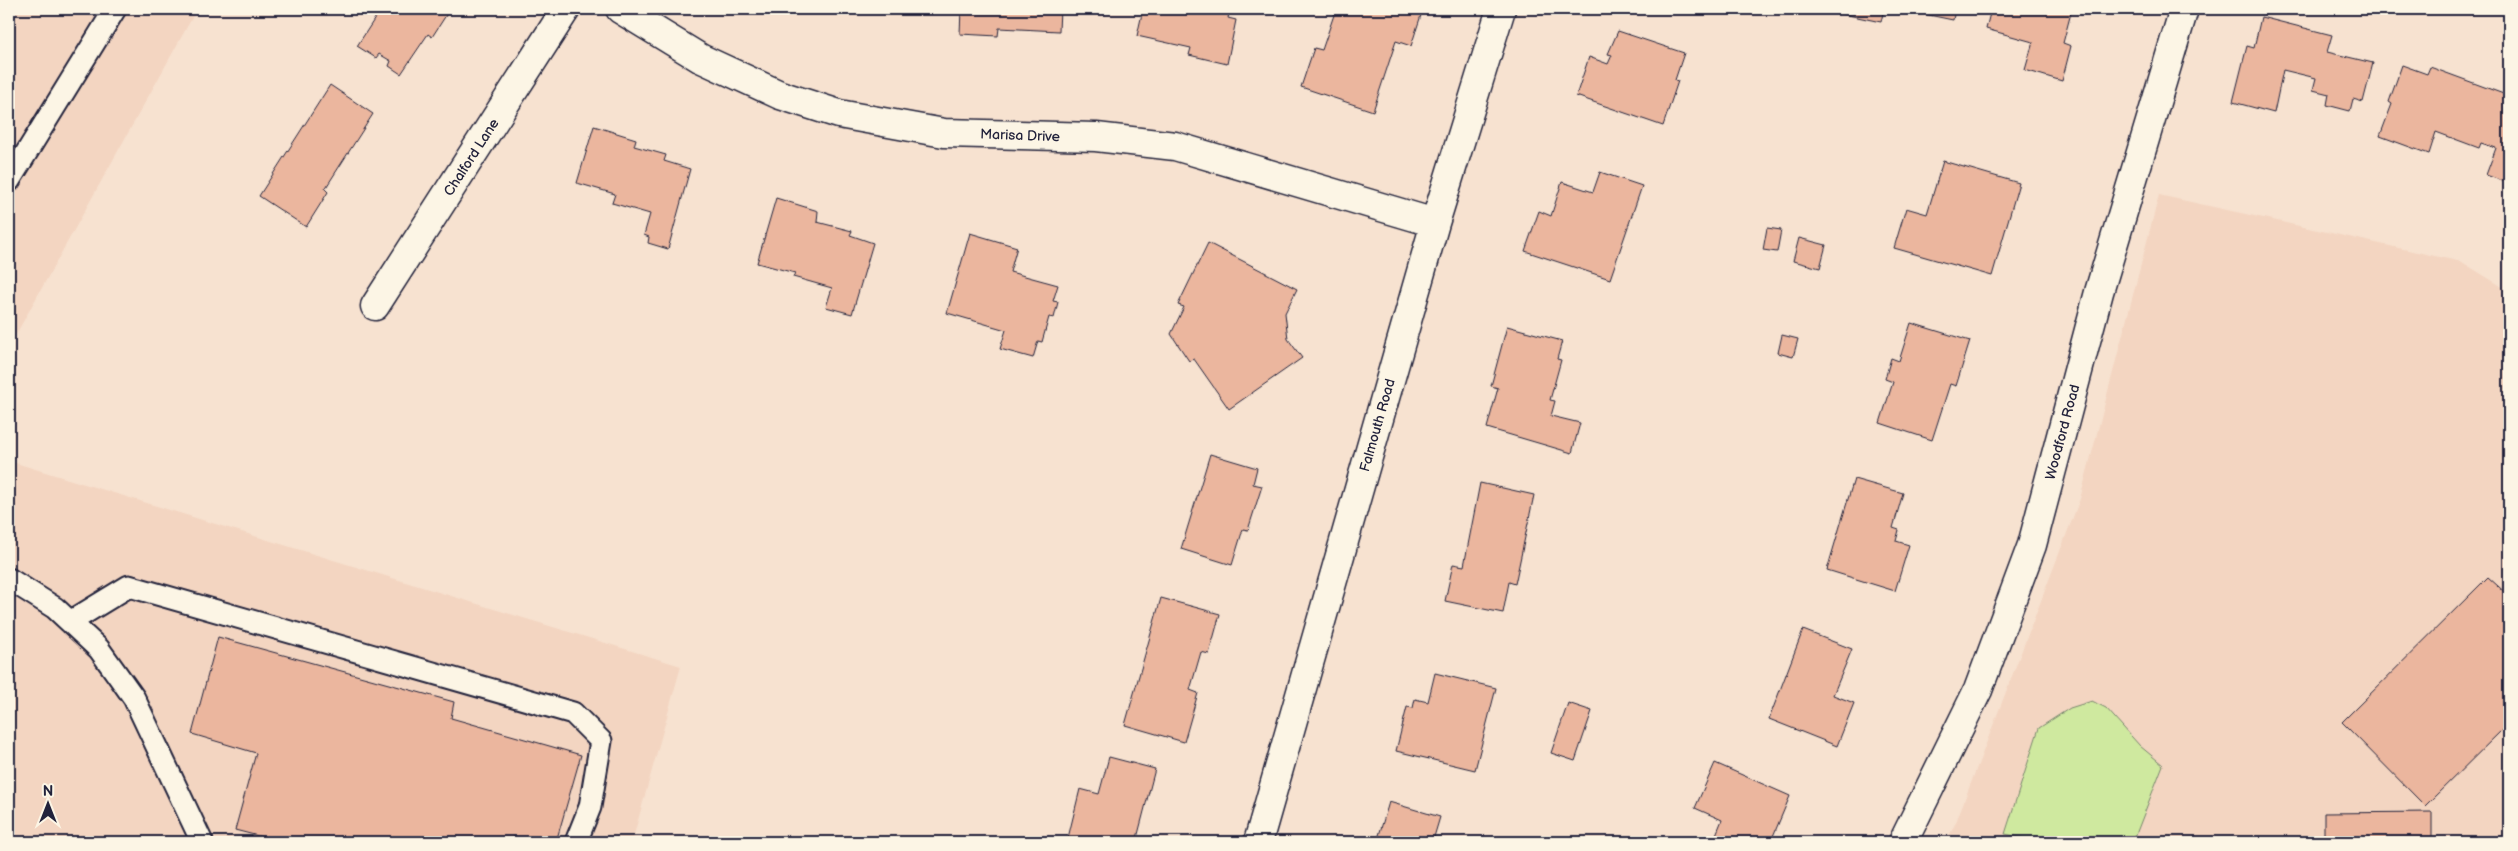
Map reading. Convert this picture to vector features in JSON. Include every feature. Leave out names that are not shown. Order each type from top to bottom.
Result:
[{"type":"street","name":"Chalford Lane","points":[[375,306],[566,9]]},
{"type":"street","name":"Marisa Drive","points":[[620,9],[700,58],[780,94],[839,114],[944,133],[1096,137],[1175,146],[1435,223]]},
{"type":"street","name":"Falmouth Road","points":[[1258,842],[1435,223],[1501,9]]},
{"type":"street","name":"Woodford Road","points":[[1903,842],[1978,690],[2032,545],[2099,292],[2184,9]]},
{"type":"lane","points":[[9,182],[115,9]]},
{"type":"lane","points":[[9,579],[54,608],[99,649],[134,698],[202,842]]},
{"type":"lane","points":[[70,622],[129,586],[573,713],[601,741],[590,807],[576,842]]},
{"type":"shaded area","points":[[9,9],[197,9],[9,347]]},
{"type":"shaded area","points":[[2159,195],[2462,262],[2509,291],[2509,842],[1946,842],[1956,822],[2080,499]]},
{"type":"shaded area","points":[[9,461],[681,666],[632,842],[9,842]]},
{"type":"green space","points":[[2092,701],[2106,708],[2140,746],[2163,765],[2133,842],[2044,842],[2005,834],[2039,728],[2070,708]]},
{"type":"building","points":[[381,9],[450,9],[432,37],[428,34],[401,74],[389,66],[391,61],[379,54],[376,58],[357,46]]},
{"type":"building","points":[[802,9],[821,9],[819,14]]},
{"type":"building","points":[[961,9],[1060,9],[1059,31],[999,28],[998,36],[960,34]]},
{"type":"building","points":[[1143,9],[1230,9],[1228,18],[1236,20],[1227,64],[1189,55],[1191,48],[1137,36]]},
{"type":"building","points":[[1336,9],[1423,9],[1411,46],[1396,41],[1373,111],[1301,87],[1314,48],[1322,50]]},
{"type":"building","points":[[1844,9],[1884,9],[1881,22],[1843,14]]},
{"type":"building","points":[[1900,9],[1955,9],[1953,20]]},
{"type":"building","points":[[1991,9],[2072,9],[2063,43],[2071,46],[2062,81],[2025,70],[2033,42],[1986,29]]},
{"type":"building","points":[[2261,17],[2332,35],[2327,52],[2373,63],[2363,102],[2353,99],[2350,111],[2327,105],[2329,94],[2313,90],[2316,78],[2283,70],[2274,113],[2233,102],[2247,46],[2254,48]]},
{"type":"building","points":[[1618,31],[1684,53],[1675,80],[1678,81],[1663,126],[1576,96],[1589,57],[1608,64],[1612,55],[1608,54]]},
{"type":"building","points":[[2402,65],[2427,74],[2430,67],[2509,96],[2508,183],[2486,175],[2496,148],[2481,143],[2479,148],[2436,132],[2429,154],[2380,136],[2392,104],[2389,102]]},
{"type":"building","points":[[330,85],[373,114],[325,189],[328,192],[306,227],[259,196]]},
{"type":"building","points":[[594,126],[636,139],[634,146],[666,155],[664,161],[690,169],[668,249],[648,243],[649,237],[644,235],[650,214],[612,203],[615,194],[577,183]]},
{"type":"building","points":[[1943,161],[2019,183],[1992,276],[1894,248],[1906,208],[1927,214]]},
{"type":"building","points":[[1600,172],[1642,186],[1610,279],[1525,251],[1539,211],[1551,216],[1562,182],[1593,192]]},
{"type":"building","points":[[776,198],[818,211],[817,222],[852,231],[850,235],[873,243],[852,314],[826,307],[832,288],[793,277],[795,273],[757,263]]},
{"type":"building","points":[[1767,228],[1781,230],[1777,252],[1763,250]]},
{"type":"building","points":[[970,233],[1017,247],[1010,272],[1058,285],[1053,301],[1058,302],[1054,318],[1049,317],[1042,342],[1038,341],[1033,358],[1000,349],[1006,330],[947,313]]},
{"type":"building","points":[[1799,238],[1826,245],[1820,268],[1793,261]]},
{"type":"building","points":[[1208,243],[1297,289],[1285,313],[1288,339],[1302,358],[1229,409],[1194,359],[1189,361],[1171,334],[1184,307],[1178,305]]},
{"type":"building","points":[[1911,323],[1970,341],[1956,386],[1950,384],[1932,440],[1880,423],[1893,382],[1885,379],[1891,358],[1899,361]]},
{"type":"building","points":[[1507,326],[1562,341],[1557,359],[1561,360],[1550,400],[1555,401],[1551,416],[1580,423],[1572,453],[1487,428],[1498,388],[1491,386]]},
{"type":"building","points":[[1782,335],[1798,339],[1793,357],[1778,353]]},
{"type":"building","points":[[1210,454],[1257,468],[1253,484],[1262,486],[1248,530],[1243,529],[1232,565],[1181,549]]},
{"type":"building","points":[[1854,479],[1903,493],[1893,528],[1899,530],[1896,541],[1909,545],[1895,591],[1827,570]]},
{"type":"building","points":[[1480,483],[1534,495],[1515,584],[1509,582],[1503,613],[1445,601],[1453,564],[1464,566]]},
{"type":"building","points":[[2488,577],[2509,596],[2509,723],[2425,806],[2342,722]]},
{"type":"building","points":[[1161,598],[1220,614],[1209,654],[1201,652],[1190,690],[1198,693],[1184,742],[1125,725]]},
{"type":"building","points":[[1803,630],[1852,649],[1833,695],[1854,703],[1837,746],[1769,719]]},
{"type":"building","points":[[218,637],[454,702],[451,718],[581,755],[556,842],[538,842],[513,837],[512,842],[281,842],[235,830],[256,753],[192,734]]},
{"type":"building","points":[[1435,673],[1496,688],[1475,770],[1396,751],[1407,707],[1413,708],[1415,699],[1428,702]]},
{"type":"building","points":[[1568,703],[1592,711],[1575,761],[1551,753]]},
{"type":"building","points":[[1109,757],[1155,769],[1136,842],[1067,842],[1080,789],[1099,794]]},
{"type":"building","points":[[1715,763],[1790,796],[1771,841],[1775,842],[1713,842],[1722,820],[1695,808]]},
{"type":"building","points":[[1389,802],[1440,817],[1434,837],[1440,838],[1439,842],[1377,842]]},
{"type":"building","points":[[2432,812],[2432,842],[2324,842],[2324,813]]}]
